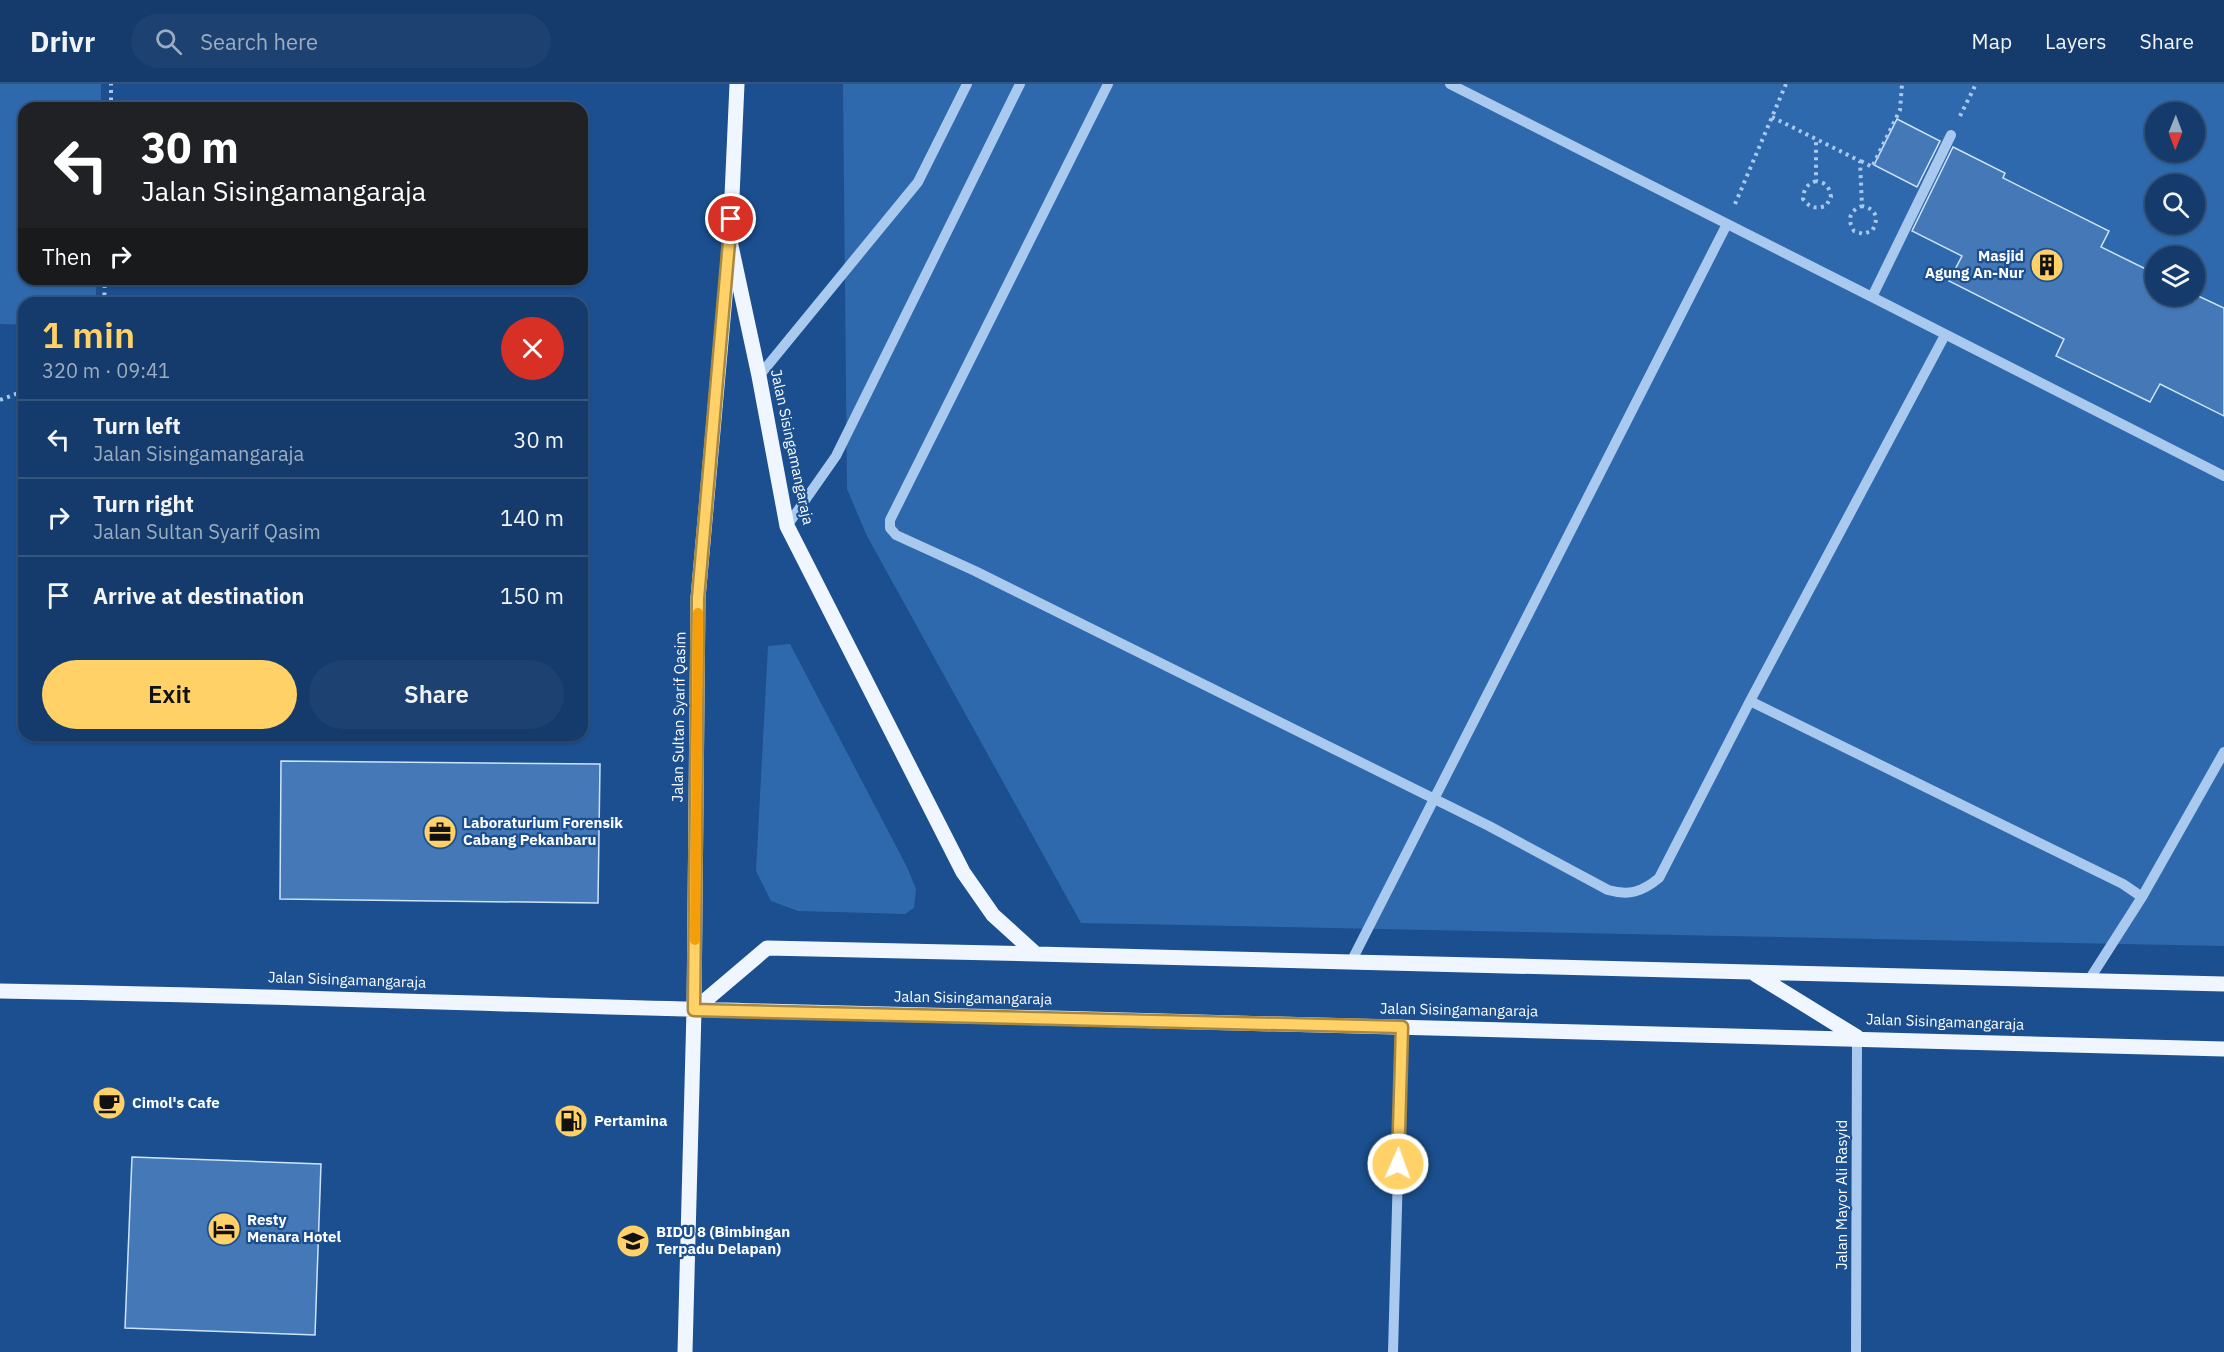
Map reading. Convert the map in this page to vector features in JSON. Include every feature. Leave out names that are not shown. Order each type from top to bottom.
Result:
[{"type":"main road","name":"Jalan Sultan Syarif Qasim","points":[[685,1352],[694,1010],[698,598],[730,241],[737,84]]},
{"type":"main road","name":"Jalan Sisingamangaraja","points":[[730,241],[759,376],[787,526],[963,872],[993,915],[1036,954]]},
{"type":"main road","points":[[694,1010],[767,948],[2224,984]]},
{"type":"main road","points":[[1755,974],[1857,1037]]},
{"type":"main road","name":"Jalan Sisingamangaraja","points":[[0,991],[2224,1048]]},
{"type":"street","points":[[759,376],[918,182],[967,84]]},
{"type":"street","points":[[787,526],[836,456],[1020,84]]},
{"type":"street","points":[[1108,84],[890,519],[890,528],[896,535],[975,571],[1433,799],[1608,890],[1624,894],[1638,892],[1659,878],[1750,701],[1945,334]]},
{"type":"street","points":[[1450,84],[2224,476]]},
{"type":"street","points":[[1872,297],[1951,135]]},
{"type":"street","points":[[1351,962],[1727,224]]},
{"type":"street","points":[[1750,701],[2123,884],[2142,897]]},
{"type":"street","points":[[2089,980],[2142,897],[2224,752]]},
{"type":"street","points":[[1393,1352],[1402,1027]]},
{"type":"street","name":"Jalan Mayor Ali Rasyid","points":[[1856,1352],[1857,1037]]},
{"type":"path","points":[[111,84],[111,102]]},
{"type":"path","points":[[1727,224],[1786,84]]},
{"type":"path","points":[[1772,117],[1872,167],[1900,110],[1902,84]]},
{"type":"path","points":[[1951,135],[1976,84]]},
{"type":"path","points":[[1816,139],[1816,181]]},
{"type":"path","points":[[1860,161],[1862,206]]},
{"type":"path","points":[[1816,181],[1824,182],[1829,188],[1831,197],[1826,206],[1817,209],[1808,206],[1803,199],[1804,190],[1816,181]]},
{"type":"path","points":[[1862,206],[1870,207],[1876,213],[1877,222],[1872,231],[1863,234],[1854,231],[1850,224],[1850,215],[1862,206]]},
{"type":"path","points":[[0,400],[18,393]]},
{"type":"shaded area","points":[[0,84],[101,84],[101,102],[18,102],[18,285],[96,285],[96,297],[18,297],[18,325],[0,324]]},
{"type":"shaded area","points":[[843,84],[2224,84],[2224,946],[1081,923],[867,536],[847,489]]},
{"type":"shaded area","points":[[790,644],[907,867],[916,889],[914,908],[905,914],[798,911],[771,901],[756,871],[768,646]]},
{"type":"building","points":[[1897,119],[1940,141],[1917,187],[1874,165]]},
{"type":"building","name":"Masjid Agung An-Nur","points":[[1953,147],[2005,173],[2003,178],[2109,231],[2101,247],[2145,269],[2145,306],[2205,306],[2205,299],[2224,308],[2224,416],[2160,384],[2150,402],[2056,356],[2064,339],[1949,281],[1962,256],[1912,231]]},
{"type":"building","name":"Laboraturium Forensik Cabang Pekanbaru","points":[[281,761],[600,764],[598,903],[280,899]]},
{"type":"building","name":"Resty Menara Hotel","points":[[132,1157],[321,1164],[315,1335],[125,1328]]},
{"type":"slow traffic","points":[[695,940],[698,613]]},
{"type":"place","name":"Masjid Agung An-Nur","points":[[2047,265]]},
{"type":"place","name":"Laboraturium Forensik Cabang Pekanbaru","points":[[440,832]]},
{"type":"place","name":"Cimol's Cafe","points":[[109,1103]]},
{"type":"place","name":"Pertamina","points":[[571,1121]]},
{"type":"place","name":"Resty Menara Hotel","points":[[224,1229]]},
{"type":"place","name":"BIDU 8 (Bimbingan Terpadu Delapan)","points":[[633,1241]]},
{"type":"route","points":[[731,219],[698,598],[694,1010],[1402,1027],[1398,1164]]}]
